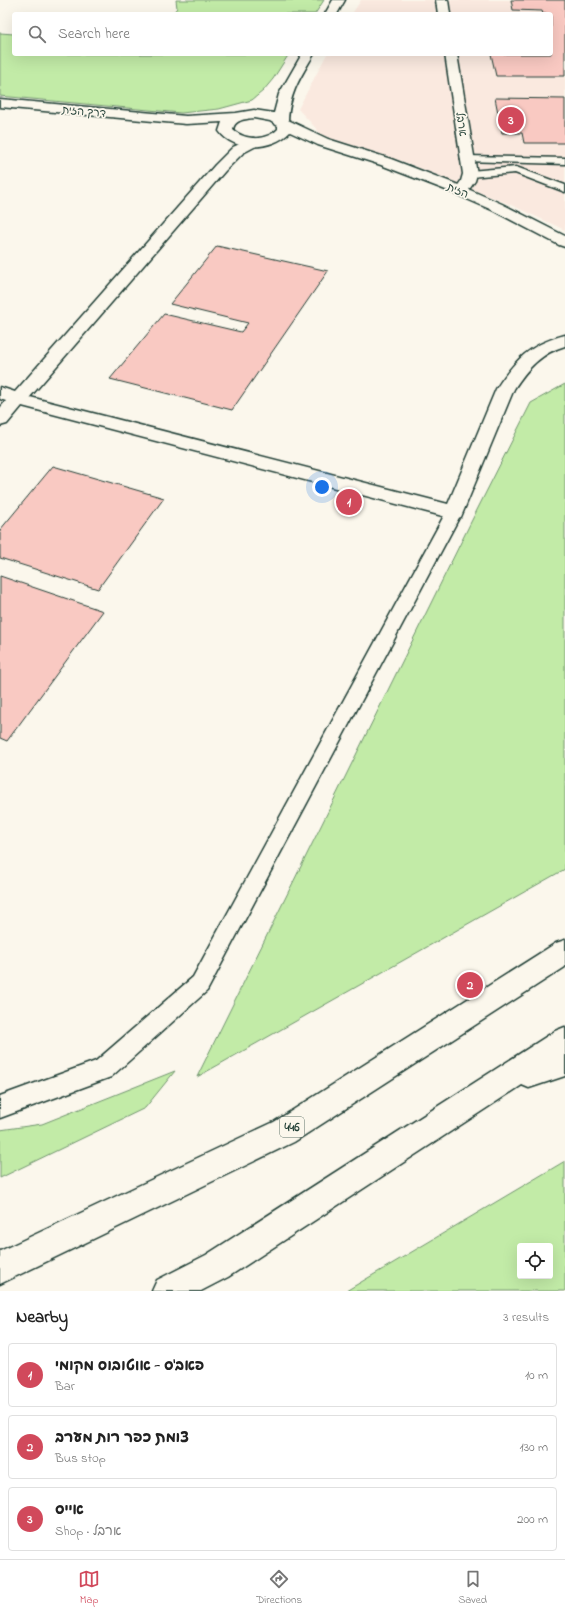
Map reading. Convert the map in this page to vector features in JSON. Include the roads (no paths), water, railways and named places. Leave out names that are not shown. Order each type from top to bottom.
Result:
[{"type":"street","points":[[331,12],[339,0]]},
{"type":"street","points":[[442,0],[444,12]]},
{"type":"street","points":[[0,420],[9,396],[220,168],[238,150],[256,142],[278,137],[285,130],[281,109],[287,92],[307,56]]},
{"type":"street","name":"ארבל","points":[[451,56],[470,174]]},
{"type":"street","points":[[254,114],[274,103],[287,92]]},
{"type":"street","name":"דרך הזית","points":[[0,103],[169,119],[201,120],[254,114]]},
{"type":"street","name":"הזית","points":[[254,114],[269,115],[317,140],[386,162],[461,191],[497,207],[565,242]]},
{"type":"street","points":[[220,168],[228,150],[229,134],[226,126],[229,121],[235,117]]},
{"type":"street","name":"דרך הזית","points":[[169,119],[212,128],[229,134],[237,139],[256,142]]},
{"type":"street","name":"הזית","points":[[256,142],[294,143],[345,149]]},
{"type":"street","points":[[461,191],[468,181],[470,174]]},
{"type":"street","points":[[9,396],[454,512],[505,390],[515,374],[525,360],[541,350],[565,340]]},
{"type":"street","name":"446","points":[[0,1268],[284,1132],[565,952]]},
{"type":"street","points":[[168,1291],[217,1266],[565,1041]]},
{"type":"street","points":[[497,1085],[565,1062]]},
{"type":"lane","points":[[467,159],[565,161]]},
{"type":"lane","points":[[470,174],[516,170],[565,189]]},
{"type":"lane","points":[[0,1108],[103,1069],[200,984],[454,512]]},
{"type":"place","name":"אייס","points":[[511,120]]},
{"type":"place","name":"פאב'ס - אוטובוס מקומי","points":[[349,502]]},
{"type":"place","name":"צומת כפר רות מערב","points":[[470,985]]}]
